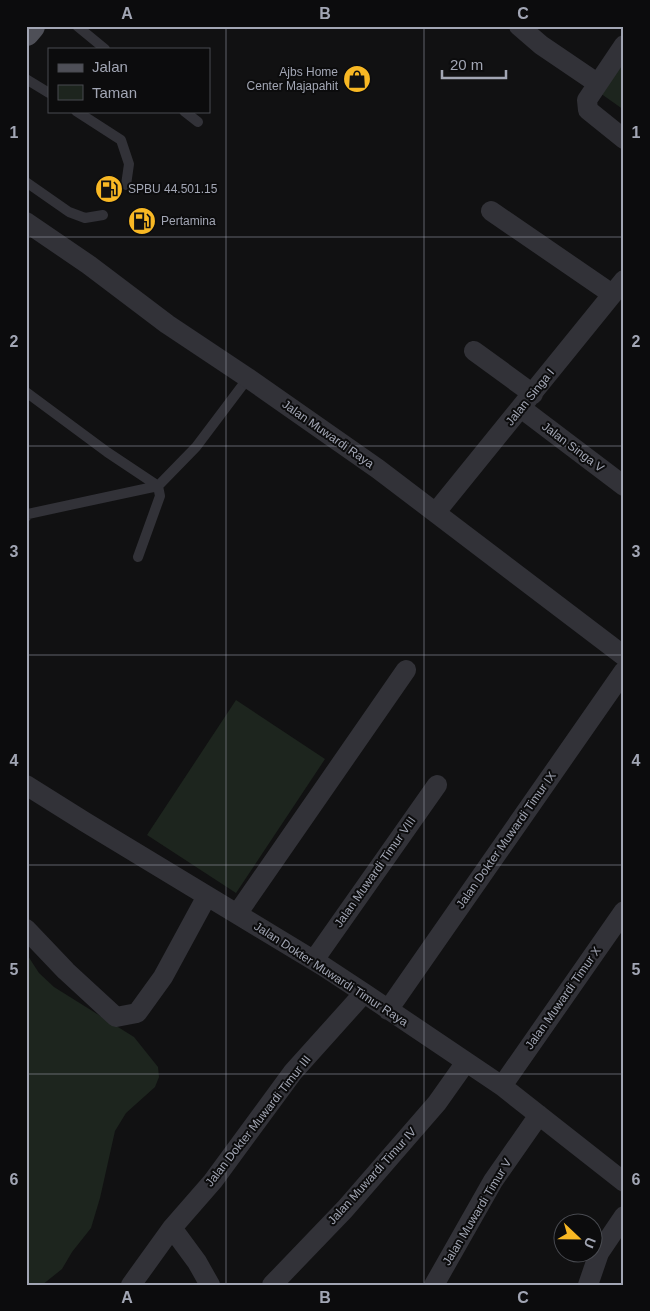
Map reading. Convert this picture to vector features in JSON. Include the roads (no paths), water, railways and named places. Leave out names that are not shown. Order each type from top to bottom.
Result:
[{"type":"main road","points":[[26,32],[31,26]]},
{"type":"street","points":[[519,26],[541,45],[597,83]]},
{"type":"street","points":[[624,45],[586,100],[588,110],[624,139]]},
{"type":"street","points":[[491,211],[618,287]]},
{"type":"street","name":"Jalan Muwardi Raya","points":[[26,222],[89,265],[167,324],[248,378],[436,512],[624,656]]},
{"type":"street","name":"Jalan Singa I","points":[[436,512],[618,287]]},
{"type":"street","name":"Jalan Singa V","points":[[474,350],[527,401],[624,486]]},
{"type":"street","points":[[237,914],[406,670]]},
{"type":"street","name":"Jalan Dokter Muwardi Timur IX","points":[[388,1010],[624,671]]},
{"type":"street","name":"Jalan Muwardi Timur VIII","points":[[314,960],[437,784]]},
{"type":"street","name":"Jalan Dokter Muwardi Timur Raya","points":[[26,785],[314,960],[364,993],[502,1086],[624,1182]]},
{"type":"street","points":[[26,929],[66,971],[116,1017],[127,1016],[137,1013],[163,977],[207,896]]},
{"type":"street","name":"Jalan Muwardi Timur X","points":[[502,1086],[624,911]]},
{"type":"street","name":"Jalan Dokter Muwardi Timur III","points":[[131,1285],[172,1228],[213,1181],[293,1072],[364,993]]},
{"type":"street","name":"Jalan Muwardi Timur IV","points":[[272,1285],[345,1209],[437,1103],[466,1062]]},
{"type":"street","name":"Jalan Muwardi Timur V","points":[[434,1285],[493,1181],[539,1115]]},
{"type":"street","points":[[588,1285],[599,1253],[624,1216]]},
{"type":"street","points":[[172,1228],[197,1262],[210,1285]]},
{"type":"lane","points":[[77,26],[104,48]]},
{"type":"lane","points":[[26,79],[48,92]]},
{"type":"lane","points":[[78,112],[121,140],[129,164],[126,184]]},
{"type":"lane","points":[[185,112],[198,122]]},
{"type":"lane","points":[[26,182],[69,212],[85,218],[103,215]]},
{"type":"lane","points":[[26,517],[28,514],[68,504],[158,486],[196,447],[248,378]]},
{"type":"lane","points":[[26,392],[107,452],[158,486],[160,496],[138,557]]},
{"type":"place","name":"Ajbs Home Center Majapahit","points":[[357,79]]},
{"type":"place","name":"SPBU 44.501.15","points":[[109,189]]},
{"type":"place","name":"Pertamina","points":[[142,221]]}]
